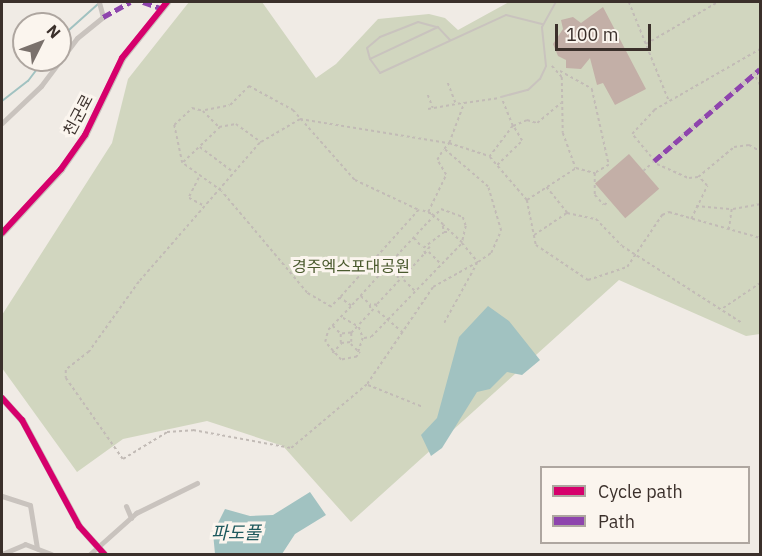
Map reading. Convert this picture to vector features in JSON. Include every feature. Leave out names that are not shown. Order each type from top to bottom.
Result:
[{"type":"street","name":"천군로","points":[[2,233],[61,169],[85,135],[122,58],[166,2]]},
{"type":"street","points":[[2,123],[41,86],[77,38],[103,17],[99,4]]},
{"type":"street","points":[[654,161],[760,69]]},
{"type":"street","points":[[2,398],[22,420],[59,495],[104,555]]},
{"type":"street","points":[[90,555],[131,518],[197,483]]},
{"type":"street","points":[[2,496],[30,505],[37,548]]},
{"type":"street","points":[[126,506],[131,518]]},
{"type":"street","points":[[2,554],[25,544],[51,555]]},
{"type":"lane","points":[[501,97],[533,86],[546,63],[543,24],[556,2]]},
{"type":"lane","points":[[450,40],[438,27],[418,22],[398,28],[366,48],[370,59],[380,73],[506,15],[543,24]]},
{"type":"lane","points":[[370,59],[438,27]]},
{"type":"path","points":[[629,2],[669,102]]},
{"type":"path","points":[[645,44],[718,2]]},
{"type":"path","points":[[691,219],[707,186],[698,177],[672,174],[654,161],[632,134],[654,110],[760,49]]},
{"type":"path","points":[[527,200],[576,168],[595,173],[609,165],[592,90],[546,63]]},
{"type":"path","points":[[560,71],[563,133],[576,168]]},
{"type":"path","points":[[754,74],[760,85]]},
{"type":"path","points":[[448,83],[456,105]]},
{"type":"path","points":[[419,210],[331,307],[307,293],[221,191],[182,163],[174,125],[182,113],[230,105],[249,86],[293,110],[355,180],[434,216],[478,262]]},
{"type":"path","points":[[428,95],[433,109]]},
{"type":"path","points":[[428,110],[501,97],[522,141],[497,165]]},
{"type":"path","points":[[490,157],[513,126],[527,120],[537,123],[561,102]]},
{"type":"path","points":[[428,213],[446,175],[437,159],[448,143],[464,103]]},
{"type":"path","points":[[203,111],[219,127]]},
{"type":"path","points":[[444,149],[488,187],[501,231],[491,253],[433,287],[367,384],[291,448],[193,430],[167,432],[123,459],[116,454],[66,378],[66,370],[89,352],[139,282],[204,205],[221,191],[231,171],[261,142],[300,119],[448,143],[490,157],[527,200],[536,245],[588,280],[627,267],[637,256],[662,215],[669,212],[760,238]]},
{"type":"path","points":[[182,163],[219,127],[236,124],[261,142]]},
{"type":"path","points":[[698,177],[734,147],[749,145],[760,150]]},
{"type":"path","points":[[200,147],[231,171]]},
{"type":"path","points":[[643,171],[654,161]]},
{"type":"path","points":[[595,173],[595,195],[604,205],[609,201]]},
{"type":"path","points":[[200,178],[189,198],[204,205]]},
{"type":"path","points":[[546,187],[567,213],[596,219],[637,256],[742,323]]},
{"type":"path","points":[[696,206],[732,209],[760,204]]},
{"type":"path","points":[[361,353],[341,360],[332,353],[325,342],[333,327],[434,216],[448,209],[463,217],[466,226],[462,243],[371,337],[363,338]]},
{"type":"path","points":[[729,231],[732,209]]},
{"type":"path","points":[[534,235],[567,213]]},
{"type":"path","points":[[443,225],[444,232]]},
{"type":"path","points":[[429,252],[430,247],[444,232],[450,232]]},
{"type":"path","points":[[414,238],[425,254]]},
{"type":"path","points":[[423,248],[430,247]]},
{"type":"path","points":[[388,266],[398,275],[404,275],[429,252]]},
{"type":"path","points":[[429,252],[441,264]]},
{"type":"path","points":[[444,322],[478,262]]},
{"type":"path","points":[[398,275],[398,282]]},
{"type":"path","points":[[404,275],[404,280],[415,291]]},
{"type":"path","points":[[403,333],[377,310],[377,305],[398,282],[404,280]]},
{"type":"path","points":[[722,309],[760,283]]},
{"type":"path","points":[[361,296],[370,305],[371,311]]},
{"type":"path","points":[[340,298],[351,306]]},
{"type":"path","points":[[370,305],[377,305]]},
{"type":"path","points":[[350,343],[351,333],[371,311],[377,310]]},
{"type":"path","points":[[343,318],[357,326],[363,338],[361,353]]},
{"type":"path","points":[[333,327],[341,334],[351,333]]},
{"type":"path","points":[[332,353],[341,343],[341,334]]},
{"type":"path","points":[[341,343],[350,343],[361,353]]},
{"type":"path","points":[[367,384],[423,407]]},
{"type":"green space","name":"경주엑스포대공원","points":[[189,2],[262,2],[316,78],[336,64],[378,19],[429,14],[445,18],[458,30],[509,2],[760,2],[760,334],[746,336],[619,280],[351,522],[283,446],[207,421],[123,439],[77,472],[2,368],[2,315],[112,143],[128,79]]},
{"type":"water","points":[[488,306],[509,321],[540,360],[522,375],[507,372],[490,389],[477,392],[442,448],[431,456],[421,435],[437,418],[459,337]]},
{"type":"water","name":"파도풀","points":[[310,492],[326,515],[295,534],[282,554],[215,554],[213,533],[225,509],[250,516],[273,515]]},
{"type":"building","points":[[603,7],[646,89],[615,105],[603,83],[597,85],[590,58],[581,69],[566,68],[566,60],[558,56],[553,44],[563,29],[561,20],[573,17],[581,23]]},
{"type":"building","points":[[629,154],[659,189],[625,218],[595,184]]},
{"type":"waterway","points":[[72,27],[98,4]]},
{"type":"waterway","points":[[2,101],[28,81],[35,72]]},
{"type":"marked path","points":[[103,17],[130,2]]},
{"type":"marked path","points":[[143,2],[160,8]]},
{"type":"marked path","points":[[654,161],[760,69]]},
{"type":"cycle path","points":[[2,233],[61,169],[85,135],[122,58],[167,2]]},
{"type":"cycle path","points":[[2,398],[22,420],[79,526],[104,554]]}]
